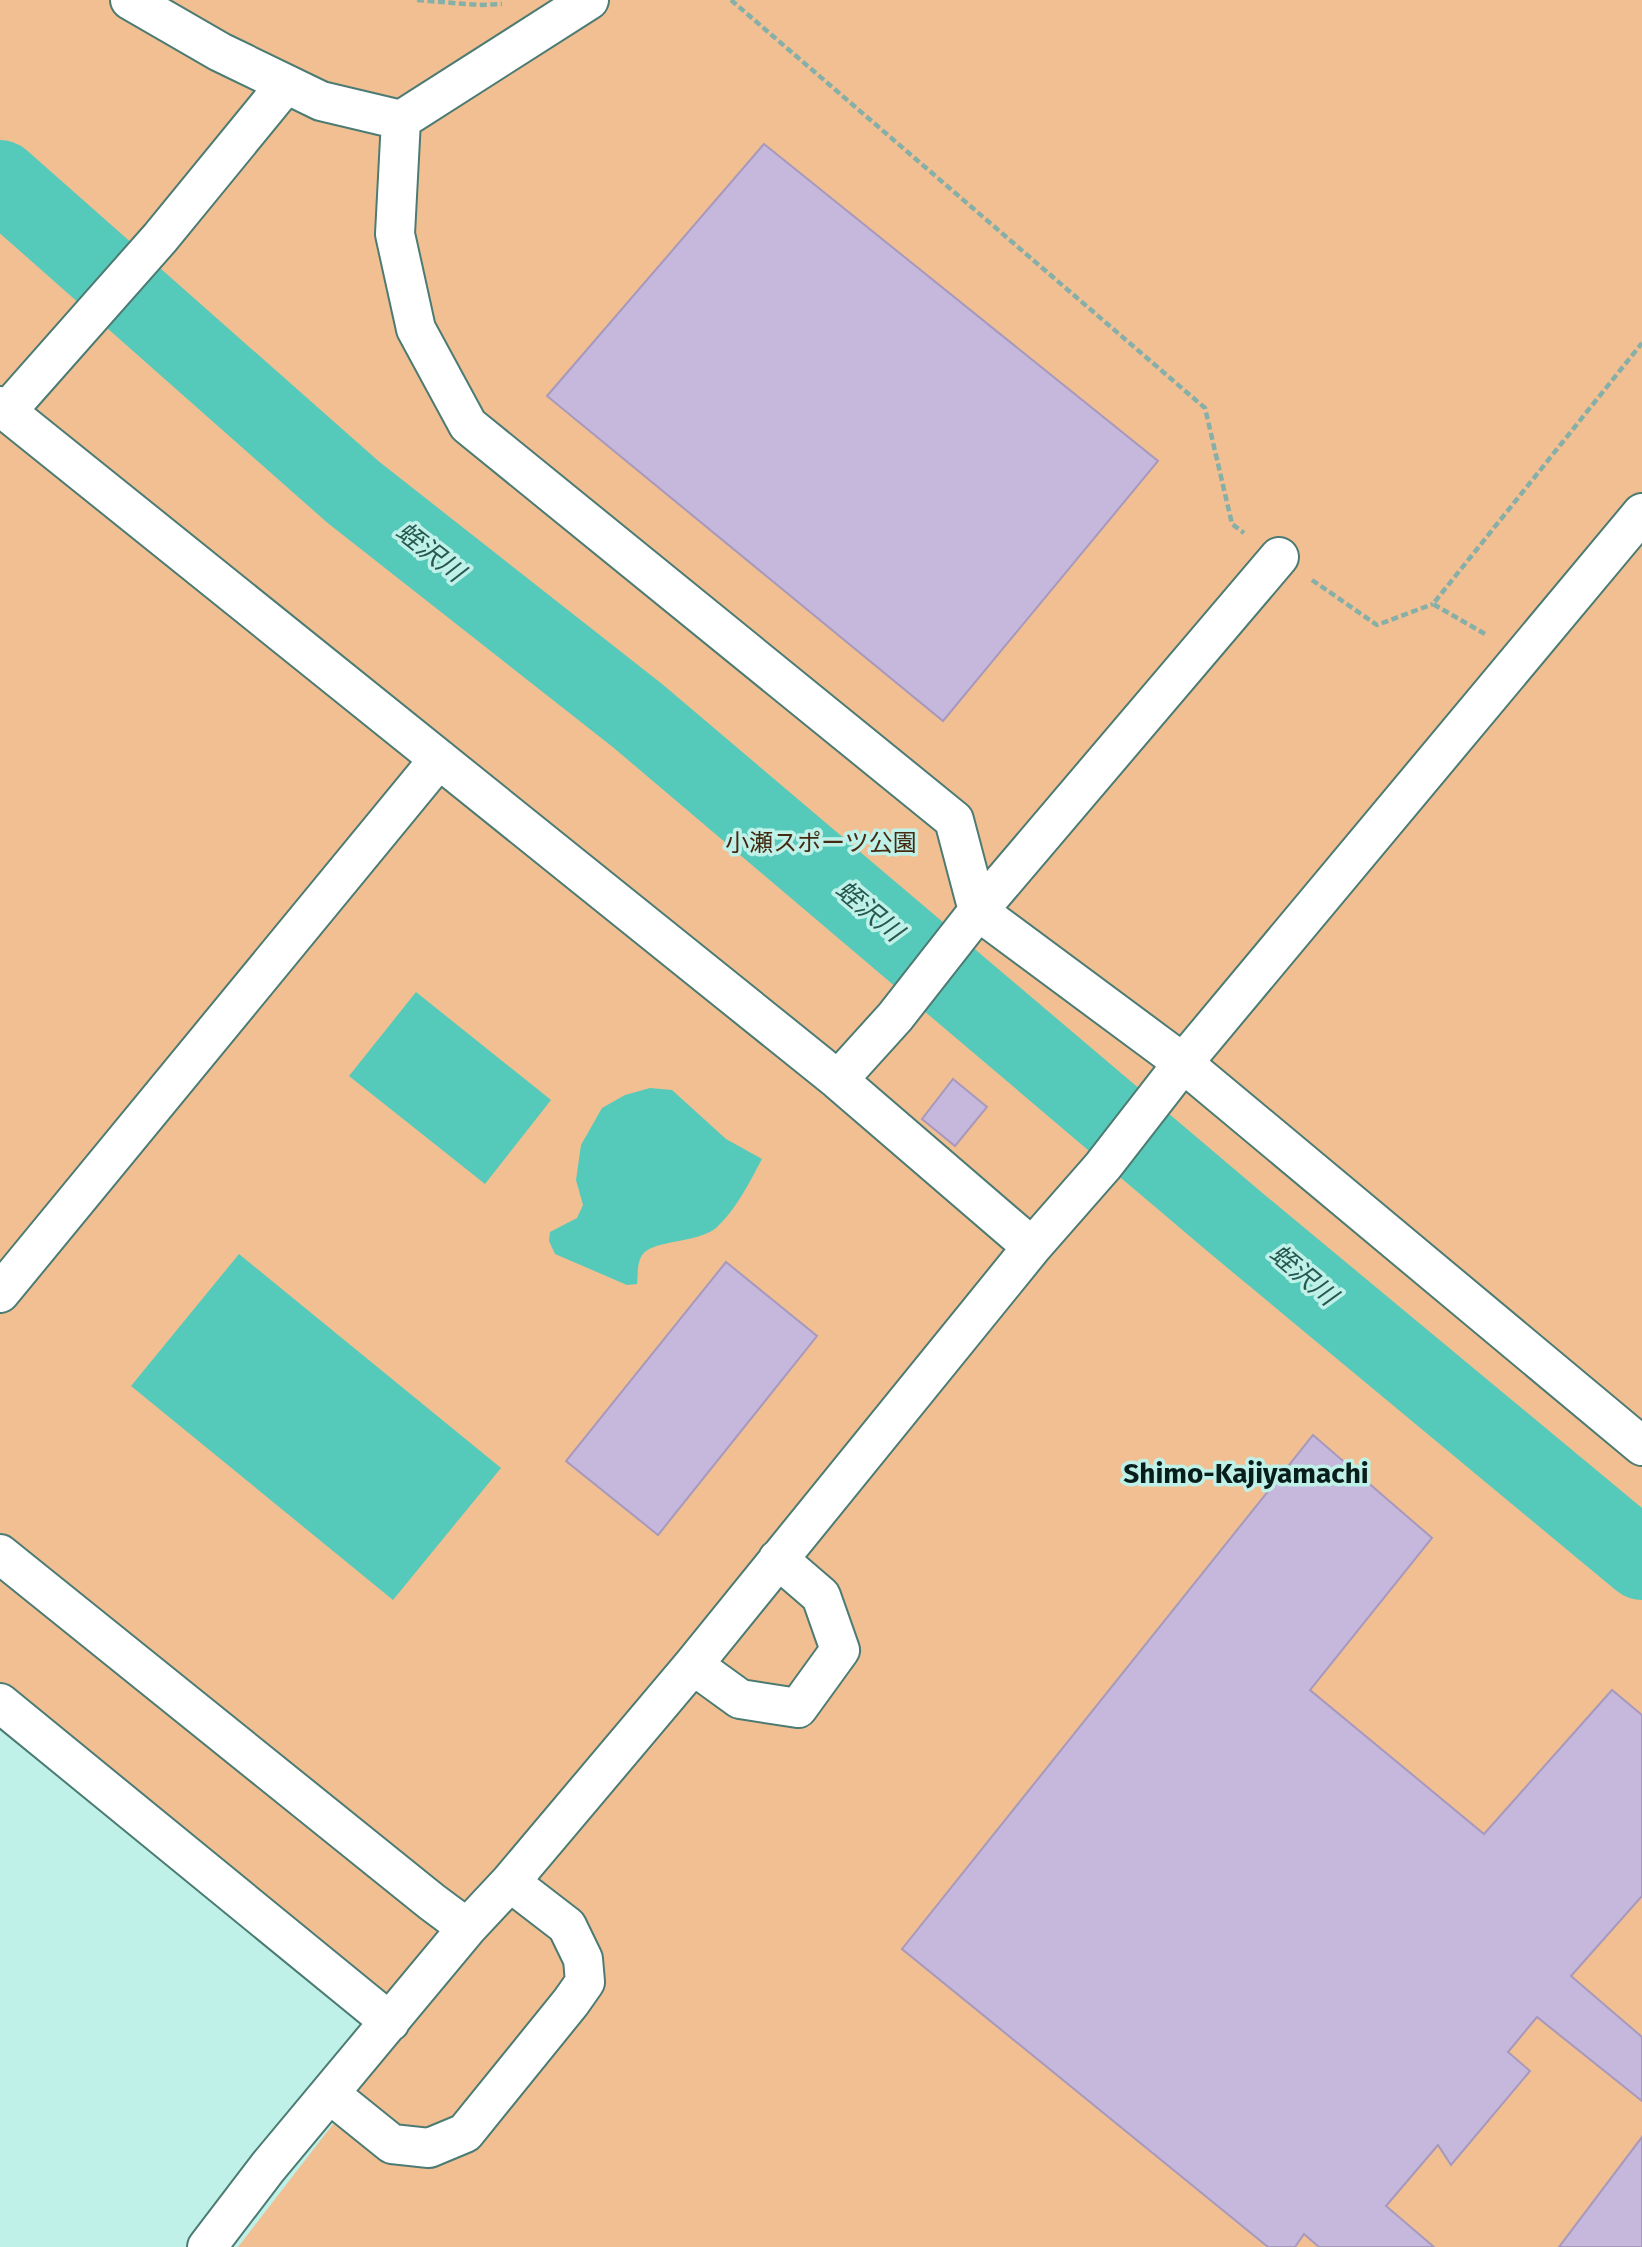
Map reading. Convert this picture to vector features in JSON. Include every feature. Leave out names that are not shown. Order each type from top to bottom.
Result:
[{"type":"street","points":[[130,0],[220,52],[321,101],[401,120],[589,0]]},
{"type":"street","points":[[286,84],[160,238],[78,332],[4,408],[838,1080],[1032,1247]]},
{"type":"street","points":[[401,120],[395,234],[416,329],[468,425],[954,820],[978,911],[1173,1076],[1642,1446]]},
{"type":"street","points":[[207,2247],[268,2167],[467,1928],[510,1882],[693,1665],[1032,1247],[1103,1166],[1173,1076],[1642,513]]},
{"type":"street","points":[[838,1080],[895,1017],[978,911],[1279,557]]},
{"type":"street","points":[[0,1293],[439,759]]},
{"type":"street","points":[[0,1554],[467,1928]]},
{"type":"street","points":[[693,1665],[740,1699],[798,1708],[840,1650],[821,1596],[778,1559]]},
{"type":"street","points":[[0,1703],[390,2022]]},
{"type":"street","points":[[330,2094],[392,2144],[429,2148],[465,2133],[571,2003],[585,1982],[583,1959],[567,1926],[510,1882]]},
{"type":"path","points":[[417,0],[478,5],[504,4]]},
{"type":"path","points":[[731,0],[1205,408],[1232,524],[1377,625],[1433,604],[1642,343]]},
{"type":"path","points":[[1433,604],[1524,655]]},
{"type":"green space","name":"小瀬スポーツ公園","points":[[0,0],[1642,0],[1642,2247],[238,2247],[412,2022],[0,1686]]},
{"type":"shaded area","points":[[416,992],[551,1100],[485,1184],[349,1076]]},
{"type":"shaded area","points":[[650,1088],[672,1090],[726,1139],[762,1159],[736,1205],[716,1228],[697,1237],[663,1244],[646,1251],[639,1263],[637,1284],[627,1285],[555,1254],[549,1241],[550,1232],[577,1218],[583,1205],[576,1180],[581,1145],[602,1108],[625,1095]]},
{"type":"shaded area","points":[[239,1254],[501,1468],[393,1600],[131,1386]]},
{"type":"building","points":[[764,144],[1158,461],[943,721],[547,396]]},
{"type":"building","points":[[953,1079],[987,1107],[955,1146],[922,1119]]},
{"type":"building","points":[[726,1262],[817,1336],[658,1535],[566,1461]]},
{"type":"building","points":[[1313,1435],[1432,1538],[1310,1690],[1484,1834],[1612,1690],[1642,1715],[1642,1896],[1571,1976],[1642,2037],[1642,2101],[1537,2017],[1508,2052],[1530,2071],[1451,2165],[1438,2145],[1386,2206],[1434,2247],[1319,2247],[1304,2234],[1295,2247],[1268,2247],[902,1949]]},
{"type":"building","points":[[1642,2137],[1642,2247],[1559,2247]]},
{"type":"waterway","name":"蛭沢川","points":[[0,180],[353,492],[638,716],[1236,1223],[1642,1560]]},
{"type":"district","name":"Shimo-Kajiyamachi","points":[[1246,1473]]}]
